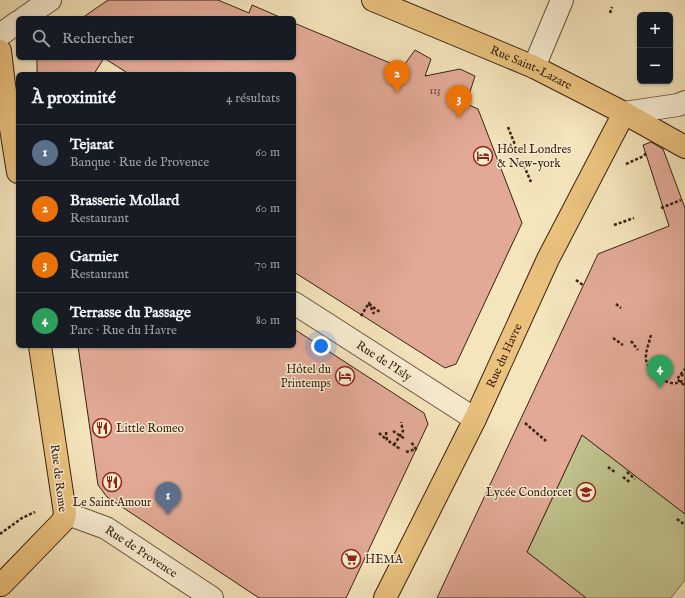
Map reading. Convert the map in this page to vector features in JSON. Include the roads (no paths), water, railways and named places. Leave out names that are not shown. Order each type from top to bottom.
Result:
[{"type":"main road","name":"Rue Saint-Lazare","points":[[373,0],[534,67],[624,113],[685,147]]},
{"type":"main road","points":[[0,51],[14,126],[16,149]]},
{"type":"main road","name":"Rue du Havre","points":[[386,598],[475,419],[548,259],[624,113]]},
{"type":"main road","name":"Rue de Rome","points":[[5,589],[62,521],[66,513],[40,348]]},
{"type":"street","points":[[27,16],[50,0]]},
{"type":"street","points":[[534,67],[562,0]]},
{"type":"street","points":[[0,35],[16,23]]},
{"type":"street","points":[[624,113],[678,105],[685,102]]},
{"type":"street","name":"Rue de l'Isly","points":[[296,305],[475,419]]},
{"type":"street","name":"Rue de Provence","points":[[66,513],[106,528],[212,598]]},
{"type":"place","name":"Brasserie Mollard","points":[[397,93]]},
{"type":"place","name":"Garnier","points":[[459,118]]},
{"type":"place","name":"Hôtel Londres & New-york","points":[[483,156]]},
{"type":"place","name":"Hôtel du Printemps","points":[[345,376]]},
{"type":"place","name":"Terrasse du Passage","points":[[660,388]]},
{"type":"place","name":"Little Romeo","points":[[102,428]]},
{"type":"place","name":"Le Saint Amour","points":[[112,482]]},
{"type":"place","name":"Lycée Condorcet","points":[[586,492]]},
{"type":"place","name":"Tejarat","points":[[168,515]]},
{"type":"place","name":"HEMA","points":[[351,559]]}]
